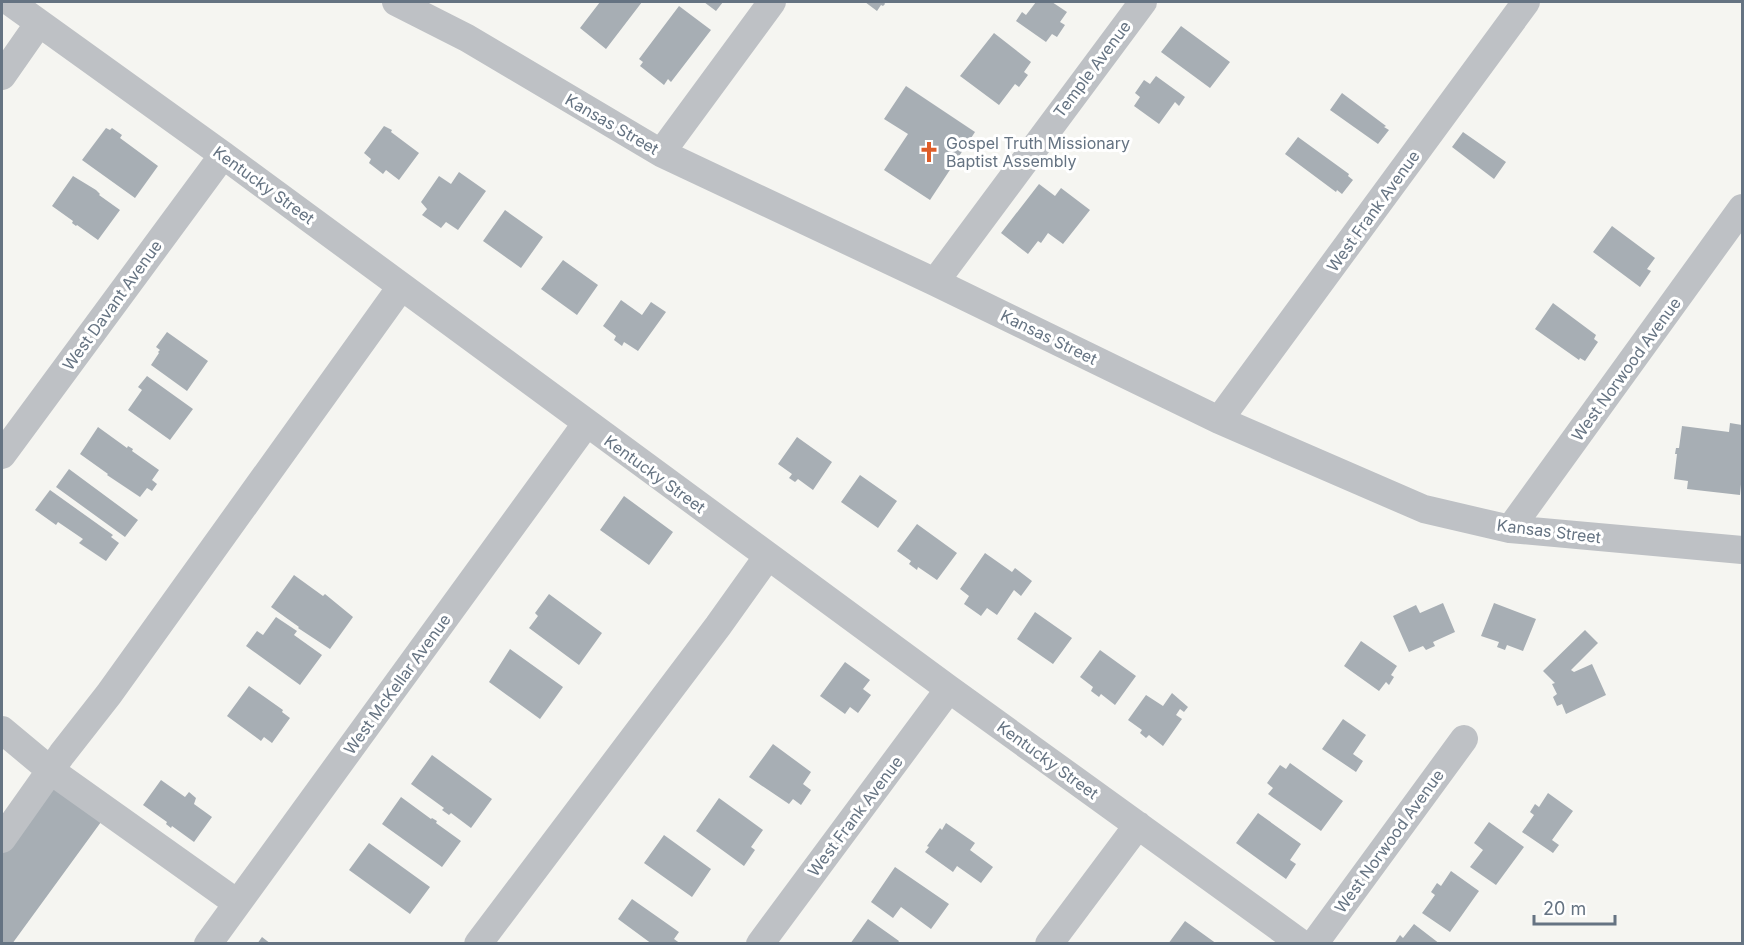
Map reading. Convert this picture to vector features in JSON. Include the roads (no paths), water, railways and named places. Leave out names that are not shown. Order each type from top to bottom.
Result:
[{"type":"street","name":"Kentucky Street","points":[[10,2],[223,155],[949,689],[1302,944]]},
{"type":"street","name":"Kansas Street","points":[[396,2],[467,38],[661,153],[935,282],[1219,420],[1424,509],[1510,529],[1743,550]]},
{"type":"street","points":[[661,153],[772,2]]},
{"type":"street","name":"Temple Avenue","points":[[935,282],[1143,2]]},
{"type":"street","name":"West Frank Avenue","points":[[1219,420],[1526,2]]},
{"type":"street","points":[[2,76],[39,22]]},
{"type":"street","name":"West Davant Avenue","points":[[2,455],[223,155]]},
{"type":"street","name":"West Norwood Avenue","points":[[1510,529],[1743,208]]},
{"type":"street","points":[[2,839],[401,287]]},
{"type":"street","name":"West McKellar Avenue","points":[[208,944],[586,424]]},
{"type":"street","points":[[478,944],[718,626],[768,556]]},
{"type":"street","name":"West Frank Avenue","points":[[760,944],[949,689]]},
{"type":"street","points":[[2,730],[50,770],[237,903]]},
{"type":"street","name":"West Norwood Avenue","points":[[1314,944],[1464,739]]},
{"type":"street","points":[[1049,944],[1138,825]]},
{"type":"place","name":"Gospel Truth Missionary Baptist Assembly","points":[[929,152]]}]
